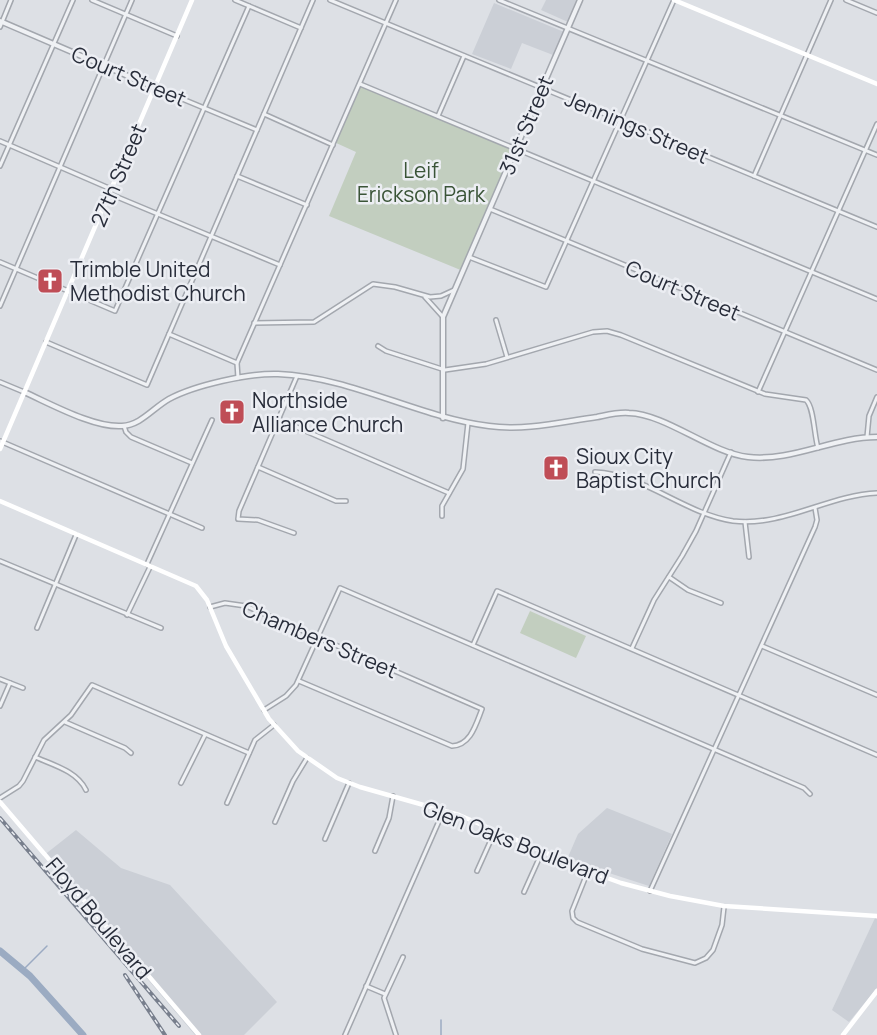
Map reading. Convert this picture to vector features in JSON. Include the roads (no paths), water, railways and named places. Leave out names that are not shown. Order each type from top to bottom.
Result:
[{"type":"main road","name":"27th Street","points":[[0,449],[1,442],[156,88],[192,0]]},
{"type":"main road","points":[[674,0],[877,84]]},
{"type":"main road","name":"Chambers Street","points":[[0,501],[196,586],[204,594],[210,607]]},
{"type":"main road","name":"Glen Oaks Boulevard","points":[[210,607],[226,646],[274,725],[286,740],[307,759],[337,778],[444,810],[496,830],[588,871],[650,891],[724,906],[877,916]]},
{"type":"main road","name":"Floyd Boulevard","points":[[0,800],[199,1035]]},
{"type":"main road","points":[[843,1035],[877,991]]},
{"type":"street","points":[[1,23],[12,0]]},
{"type":"street","points":[[0,166],[73,0]]},
{"type":"street","points":[[92,0],[177,36]]},
{"type":"street","points":[[0,306],[62,167],[132,0]]},
{"type":"street","points":[[235,0],[300,28]]},
{"type":"street","points":[[46,342],[147,385],[313,0]]},
{"type":"street","name":"Jennings Street","points":[[330,0],[877,227]]},
{"type":"street","points":[[238,378],[237,363],[396,0]]},
{"type":"street","points":[[500,0],[877,156]]},
{"type":"street","name":"31st Street","points":[[443,317],[580,0]]},
{"type":"street","points":[[469,257],[546,287],[674,0]]},
{"type":"street","points":[[754,176],[831,0]]},
{"type":"street","points":[[846,0],[877,13]]},
{"type":"street","points":[[0,262],[115,311],[249,6]]},
{"type":"street","name":"Court Street","points":[[1,23],[257,130]]},
{"type":"street","points":[[438,116],[464,56]]},
{"type":"street","points":[[360,84],[877,299]]},
{"type":"street","points":[[264,114],[333,145]]},
{"type":"street","points":[[758,392],[877,124]]},
{"type":"street","points":[[0,141],[62,167],[159,214],[280,266]]},
{"type":"street","points":[[237,176],[307,205]]},
{"type":"street","name":"Court Street","points":[[490,209],[877,370]]},
{"type":"street","points":[[254,323],[314,322],[373,284],[395,287],[424,296],[441,296],[454,290]]},
{"type":"street","points":[[424,296],[443,317],[443,418]]},
{"type":"street","points":[[496,320],[507,357]]},
{"type":"street","points":[[378,346],[442,371],[477,366],[593,332],[606,331],[672,355],[758,392],[806,400],[812,409],[818,448]]},
{"type":"street","points":[[170,334],[237,363]]},
{"type":"street","points":[[0,381],[100,424],[124,426],[142,419],[165,401],[184,392],[238,378],[265,374],[297,376],[356,388],[443,418],[500,427],[525,428],[629,413],[652,418],[748,457],[784,456],[867,437],[877,437]]},
{"type":"street","points":[[294,533],[258,520],[238,519],[239,511],[297,376]]},
{"type":"street","points":[[867,437],[869,416],[877,397]]},
{"type":"street","points":[[278,419],[449,493]]},
{"type":"street","points":[[127,615],[212,420]]},
{"type":"street","points":[[442,516],[442,506],[463,469],[468,423]]},
{"type":"street","points":[[124,426],[126,432],[131,436],[192,463]]},
{"type":"street","points":[[1,442],[202,528]]},
{"type":"street","points":[[632,649],[654,600],[686,550],[731,452]]},
{"type":"street","points":[[258,467],[336,501],[346,501]]},
{"type":"street","points":[[595,472],[631,481],[705,512],[745,522],[777,518],[862,494],[877,493]]},
{"type":"street","points":[[650,891],[815,527],[818,520],[815,508]]},
{"type":"street","points":[[745,522],[748,557]]},
{"type":"street","points":[[37,628],[77,534]]},
{"type":"street","points":[[0,561],[161,628]]},
{"type":"street","points":[[669,577],[688,590],[720,603]]},
{"type":"street","points":[[264,710],[291,692],[299,681],[340,588],[804,788],[810,794]]},
{"type":"street","points":[[472,645],[497,591],[877,755]]},
{"type":"street","name":"Chambers Street","points":[[210,607],[225,603],[237,604],[482,709],[468,739],[457,746],[452,746],[299,681]]},
{"type":"street","points":[[762,646],[877,694]]},
{"type":"street","points":[[0,679],[23,688]]},
{"type":"street","points":[[0,706],[10,683]]},
{"type":"street","points":[[0,800],[19,786],[47,736],[65,722],[92,685],[249,753]]},
{"type":"street","points":[[65,722],[125,748],[131,753]]},
{"type":"street","points":[[227,803],[255,740],[274,725]]},
{"type":"street","points":[[181,783],[205,735]]},
{"type":"street","points":[[35,757],[71,773],[86,790]]},
{"type":"street","points":[[275,822],[293,781],[307,759]]},
{"type":"street","points":[[325,839],[349,783]]},
{"type":"street","points":[[375,851],[388,818],[393,796]]},
{"type":"street","points":[[345,1035],[444,810]]},
{"type":"street","points":[[477,871],[496,830]]},
{"type":"street","points":[[524,892],[543,850]]},
{"type":"street","points":[[588,871],[572,911],[573,918],[577,922],[642,949],[689,962],[700,962],[713,950],[722,925],[724,906]]},
{"type":"street","points":[[396,1035],[384,998],[403,957]]},
{"type":"street","points":[[366,986],[386,994]]},
{"type":"waterway","points":[[23,970],[47,946]]},
{"type":"waterway","points":[[0,951],[30,976],[83,1035]]},
{"type":"waterway","points":[[441,1020],[441,1035]]},
{"type":"railway","points":[[0,818],[179,1026]]},
{"type":"railway","points":[[125,975],[165,1035]]},
{"type":"place","name":"Trimble United Methodist Church","points":[[50,281]]},
{"type":"place","name":"Northside Alliance Church","points":[[232,412]]},
{"type":"place","name":"Sioux City Baptist Church","points":[[556,468]]},
{"type":"park label","name":"Leif Erickson Park","points":[[421,182]]}]
